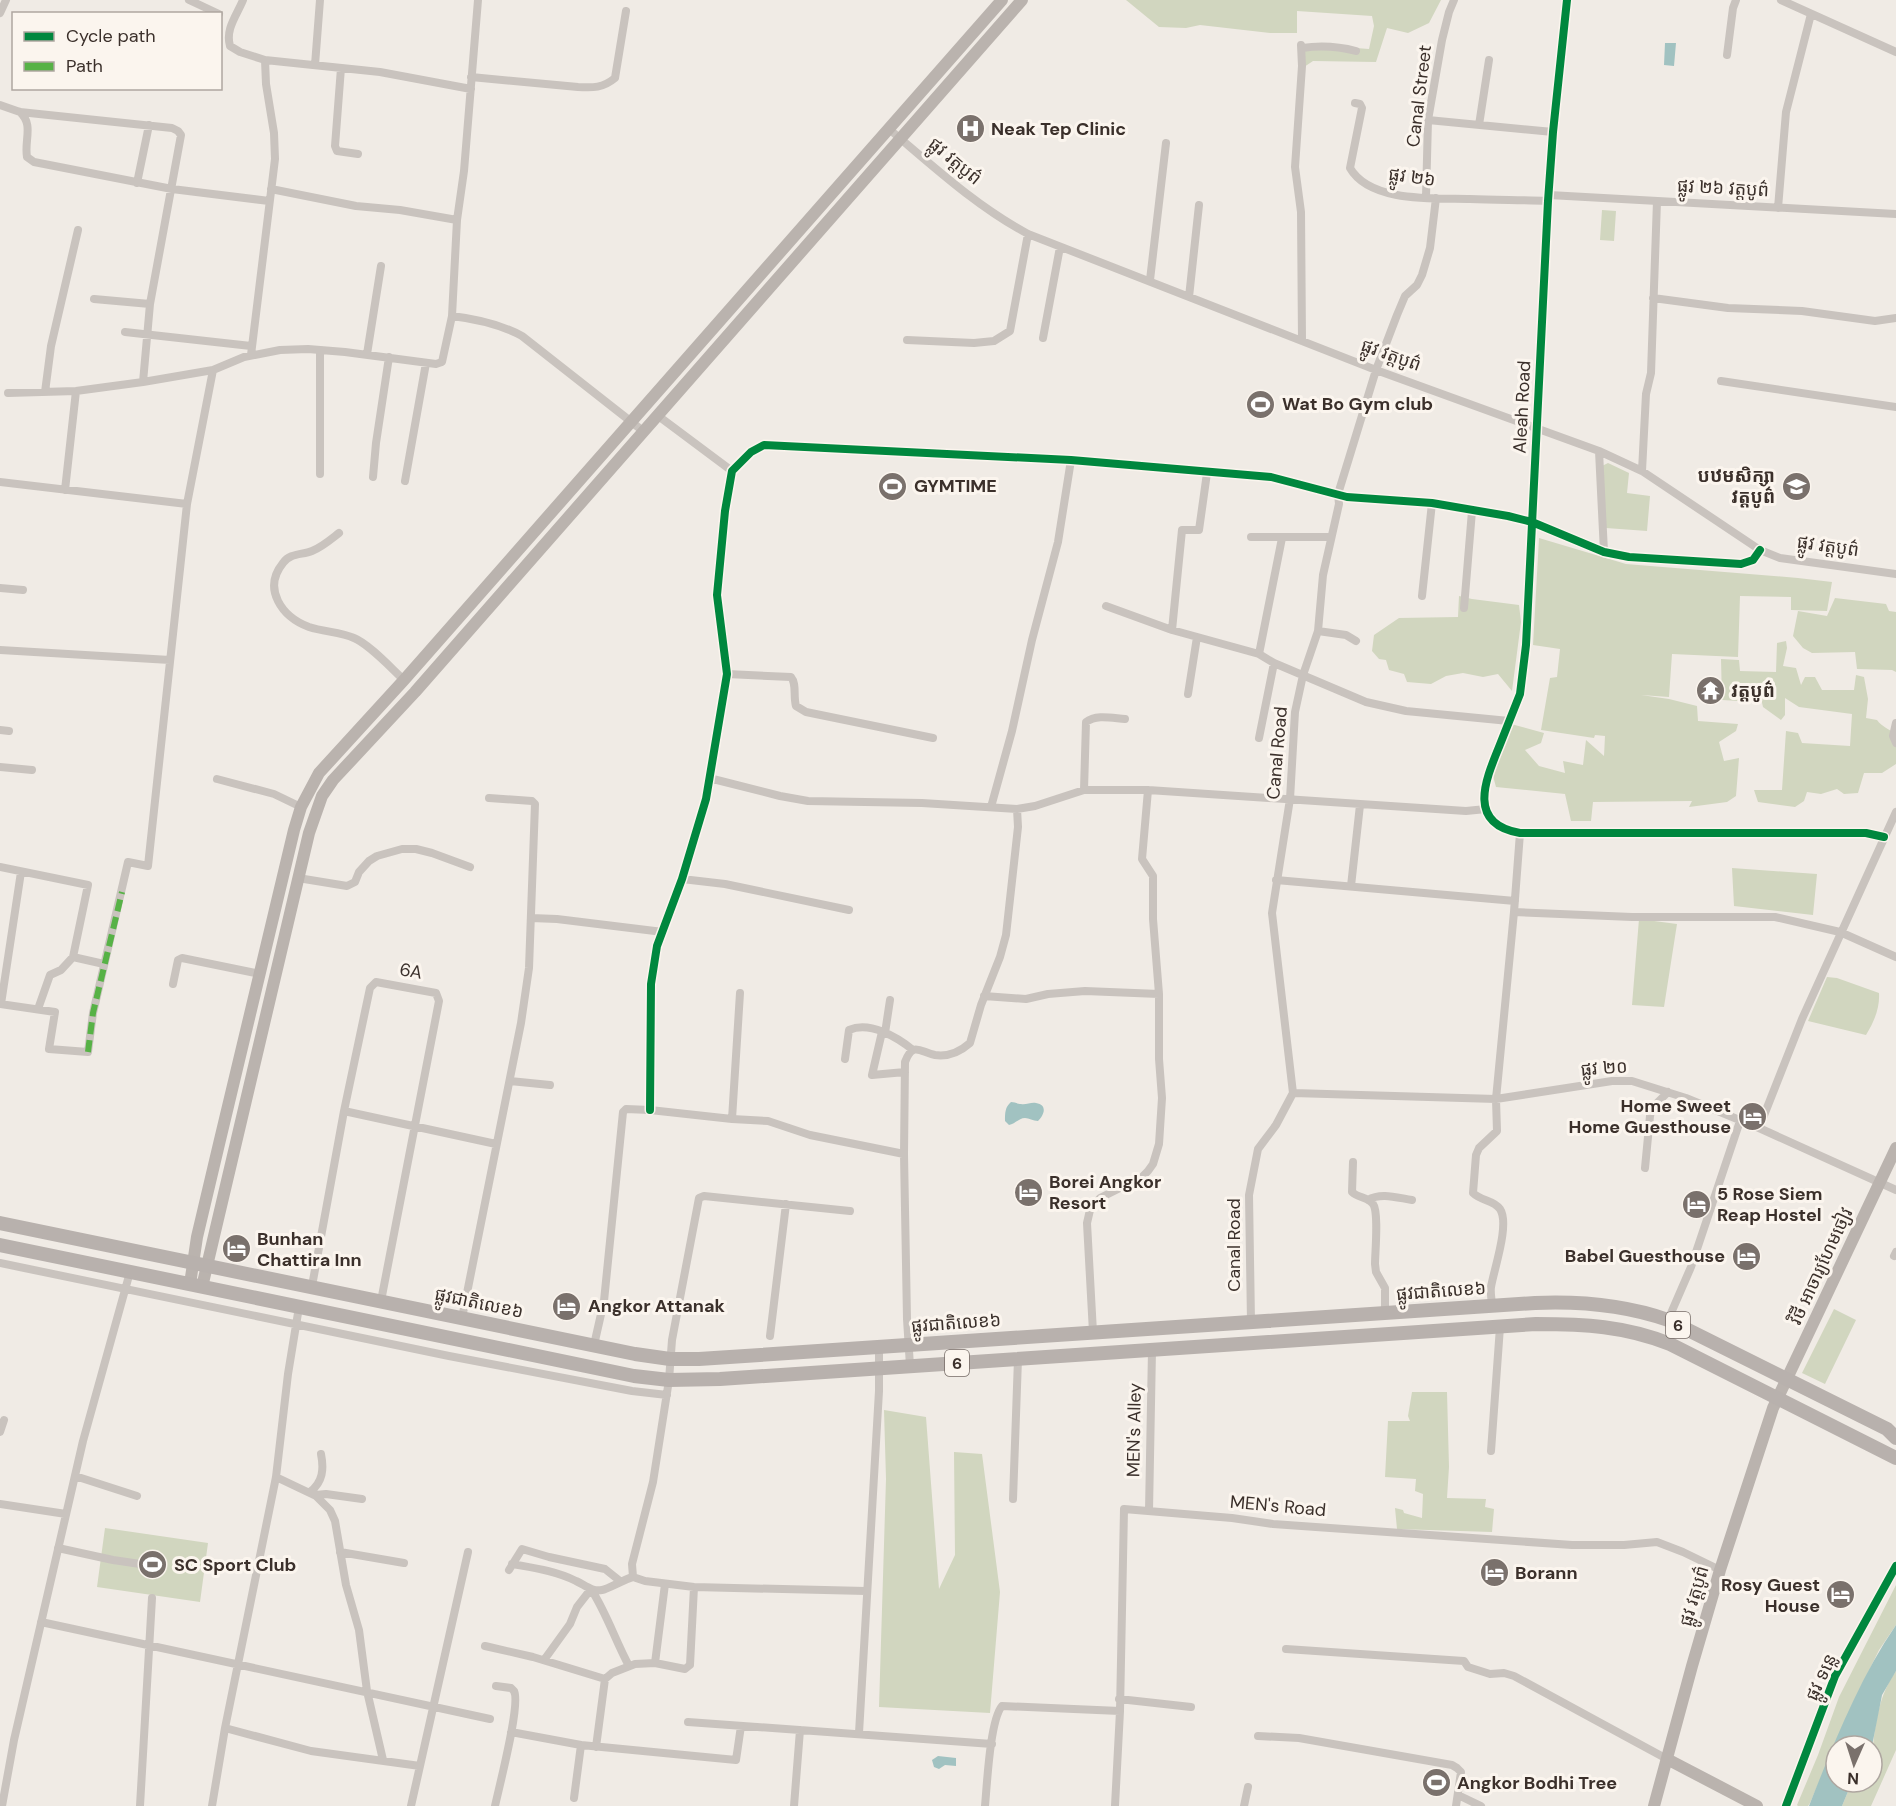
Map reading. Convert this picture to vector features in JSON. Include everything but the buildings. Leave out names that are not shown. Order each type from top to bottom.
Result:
[{"type":"main road","points":[[200,1264],[202,1214],[294,830],[301,807],[319,773],[404,680],[1002,0]]},
{"type":"main road","points":[[196,1285],[298,878],[314,816],[322,796],[333,780],[415,692],[1022,0]]},
{"type":"main road","name":"វិថី អាចារ្យហែមចៀវ","points":[[1778,1398],[1896,1149]]},
{"type":"main road","name":"ផ្លូវជាតិលេខ៦","points":[[0,1223],[670,1359],[699,1359],[1492,1306],[1560,1302],[1587,1303],[1635,1310],[1668,1320],[1787,1378],[1893,1434]]},
{"type":"main road","name":"6","points":[[0,1245],[634,1376],[668,1388],[701,1380],[1500,1326],[1564,1324],[1610,1327],[1630,1331],[1677,1347],[1896,1458]]},
{"type":"main road","name":"ផ្លូវ វត្តបូព៌","points":[[1654,1806],[1720,1570],[1778,1398]]},
{"type":"main road","points":[[1667,1759],[1757,1806]]},
{"type":"street","points":[[0,13],[6,0]]},
{"type":"street","points":[[189,0],[216,12]]},
{"type":"street","points":[[243,0],[228,38],[230,46],[240,52],[266,60],[380,72],[471,89]]},
{"type":"street","points":[[315,65],[320,0]]},
{"type":"street","points":[[125,332],[251,351],[320,350],[436,364],[442,362],[452,316],[457,220],[464,171],[478,0]]},
{"type":"street","name":"Canal Street","points":[[1426,197],[1428,120],[1442,40],[1454,0]]},
{"type":"street","name":"Aleah Road","points":[[1486,809],[1484,787],[1520,694],[1522,681],[1548,198],[1567,0]]},
{"type":"street","points":[[1727,55],[1736,0]]},
{"type":"street","points":[[1781,0],[1896,52]]},
{"type":"street","points":[[471,78],[595,88],[607,85],[615,78],[626,11]]},
{"type":"street","points":[[1778,208],[1786,112],[1812,14]]},
{"type":"street","points":[[222,15],[235,19]]},
{"type":"street","points":[[1302,341],[1301,212],[1295,168],[1302,47],[1334,46],[1356,51]]},
{"type":"street","points":[[251,351],[275,159],[274,134],[266,84],[266,60]]},
{"type":"street","points":[[1479,125],[1489,60]]},
{"type":"street","points":[[341,68],[335,146],[337,151],[358,154]]},
{"type":"street","name":"ផ្លូវ ២៦","points":[[1354,103],[1360,104],[1362,108],[1350,168],[1353,174],[1366,184],[1382,191],[1407,197],[1548,198]]},
{"type":"street","points":[[0,105],[20,112],[172,128],[181,135],[150,304],[142,382]]},
{"type":"street","points":[[20,112],[26,117],[29,125],[27,157],[34,162],[172,189],[269,201]]},
{"type":"street","points":[[1428,120],[1553,132]]},
{"type":"street","points":[[137,183],[149,125]]},
{"type":"street","name":"ផ្លូវ វត្តបូព៌","points":[[889,129],[976,202],[1028,234],[1376,370],[1599,451],[1642,471],[1760,550],[1780,558],[1896,574]]},
{"type":"street","points":[[1150,280],[1166,143]]},
{"type":"street","points":[[271,189],[345,205],[400,210],[457,220]]},
{"type":"street","name":"Canal Road","points":[[1251,1322],[1249,1195],[1258,1149],[1276,1125],[1293,1093],[1272,913],[1290,799],[1295,712],[1303,675],[1318,631],[1323,575],[1339,504],[1338,494],[1376,370],[1401,305],[1422,275],[1430,248],[1436,198]]},
{"type":"street","name":"ផ្លូវ ២៦ វត្តបូព៌","points":[[1548,198],[1657,201],[1896,214]]},
{"type":"street","points":[[1642,471],[1646,394],[1651,373],[1657,201]]},
{"type":"street","points":[[1189,297],[1199,205]]},
{"type":"street","points":[[45,392],[51,346],[78,230]]},
{"type":"street","points":[[907,340],[974,343],[994,341],[1010,331],[1028,234]]},
{"type":"street","points":[[1043,338],[1060,248]]},
{"type":"street","points":[[367,354],[381,266]]},
{"type":"street","points":[[1653,298],[1728,308],[1802,311],[1875,321],[1896,318]]},
{"type":"street","points":[[94,299],[150,304]]},
{"type":"street","points":[[452,316],[475,319],[507,328],[522,336],[642,431]]},
{"type":"street","points":[[320,350],[320,474]]},
{"type":"street","points":[[8,393],[76,391],[213,370],[251,351]]},
{"type":"street","points":[[374,477],[376,443],[389,357]]},
{"type":"street","points":[[405,481],[426,363]]},
{"type":"street","points":[[21,872],[0,1004],[55,1012],[49,1049],[88,1052],[93,1012],[128,862],[148,866],[187,504],[213,370]]},
{"type":"street","points":[[1721,381],[1896,407]]},
{"type":"street","points":[[65,490],[76,391]]},
{"type":"street","points":[[657,415],[732,471]]},
{"type":"street","points":[[650,1110],[651,984],[656,953],[703,810],[727,674],[717,595],[724,511],[732,471],[751,452],[764,445],[1071,460],[1272,477],[1347,497],[1432,503],[1508,516],[1532,522],[1604,552],[1629,557],[1741,564],[1753,561],[1760,550]]},
{"type":"street","points":[[1599,451],[1604,552]]},
{"type":"street","points":[[990,807],[1012,731],[1032,640],[1058,543],[1071,460]]},
{"type":"street","points":[[1172,630],[1182,530],[1200,530],[1207,473]]},
{"type":"street","points":[[0,482],[187,504]]},
{"type":"street","points":[[1422,596],[1432,503]]},
{"type":"street","points":[[1464,608],[1472,511]]},
{"type":"street","points":[[339,533],[311,551],[285,560],[275,577],[274,590],[277,601],[290,615],[308,627],[354,637],[404,680]]},
{"type":"street","points":[[1251,537],[1331,537]]},
{"type":"street","points":[[1259,654],[1282,538]]},
{"type":"street","points":[[0,588],[23,590]]},
{"type":"street","points":[[1106,606],[1172,630],[1259,654],[1274,663],[1366,702],[1406,711],[1509,721]]},
{"type":"street","points":[[1318,631],[1346,634],[1356,641]]},
{"type":"street","points":[[1188,694],[1197,637]]},
{"type":"street","points":[[0,650],[170,660]]},
{"type":"street","points":[[1259,738],[1274,663]]},
{"type":"street","points":[[727,674],[791,677],[794,682],[796,706],[806,712],[933,738]]},
{"type":"street","points":[[1084,790],[1086,722],[1095,717],[1125,719]]},
{"type":"street","points":[[1896,723],[1893,736],[1896,743]]},
{"type":"street","points":[[0,766],[32,770]]},
{"type":"street","points":[[709,778],[808,801],[922,803],[1017,809],[1035,806],[1084,790],[1148,790],[1466,811],[1486,809],[1500,826],[1520,833],[1866,833],[1884,837]]},
{"type":"street","points":[[217,779],[274,794],[301,807]]},
{"type":"street","points":[[1093,1332],[1087,1223],[1090,1210],[1100,1198],[1142,1177],[1153,1164],[1159,1144],[1162,1098],[1153,876],[1142,859],[1148,790]]},
{"type":"street","points":[[462,1318],[510,1081],[529,968],[535,804],[531,801],[489,798]]},
{"type":"street","points":[[1351,886],[1360,805]]},
{"type":"street","points":[[910,1366],[907,1345],[905,1062],[913,1050],[918,1048],[936,1055],[954,1054],[970,1043],[1006,935],[1018,827],[1017,809]]},
{"type":"street","points":[[1759,1128],[1802,1019],[1896,812]]},
{"type":"street","points":[[1492,1306],[1491,1290],[1503,1232],[1503,1213],[1497,1205],[1477,1197],[1473,1192],[1476,1155],[1479,1148],[1497,1131],[1496,1099],[1520,833]]},
{"type":"street","points":[[298,878],[347,886],[355,882],[359,872],[369,861],[377,856],[402,849],[424,851],[470,867]]},
{"type":"street","points":[[0,867],[88,885],[73,957],[61,970],[50,975],[38,1009]]},
{"type":"street","points":[[682,879],[725,884],[849,910]]},
{"type":"street","points":[[1276,880],[1515,901]]},
{"type":"street","points":[[1514,912],[1632,917],[1775,917],[1840,932],[1896,957]]},
{"type":"street","points":[[531,918],[663,932]]},
{"type":"street","points":[[73,957],[104,964]]},
{"type":"street","points":[[173,984],[178,960],[182,958],[260,975]]},
{"type":"street","name":"6A","points":[[312,1286],[344,1111],[372,984],[376,982],[436,993],[440,1001],[381,1301]]},
{"type":"street","points":[[984,996],[1026,999],[1048,994],[1085,991],[1159,994]]},
{"type":"street","points":[[732,1119],[740,993]]},
{"type":"street","points":[[890,1000],[872,1074],[905,1072]]},
{"type":"street","points":[[845,1059],[849,1030],[857,1027],[884,1032],[902,1041],[913,1050]]},
{"type":"street","points":[[510,1081],[550,1085]]},
{"type":"street","name":"ផ្លូវ ២០","points":[[1293,1093],[1496,1099],[1612,1081],[1632,1081],[1668,1092],[1759,1128],[1896,1190]]},
{"type":"street","points":[[1645,1168],[1652,1108],[1668,1092]]},
{"type":"street","points":[[594,1345],[604,1301],[623,1112],[630,1108],[768,1121],[810,1135],[904,1154]]},
{"type":"street","points":[[344,1111],[496,1144]]},
{"type":"street","points":[[1668,1320],[1691,1267],[1740,1121]]},
{"type":"street","points":[[1353,1162],[1352,1192],[1368,1200],[1376,1209],[1375,1264],[1384,1284],[1385,1314]]},
{"type":"street","points":[[633,1576],[632,1564],[653,1482],[668,1388],[673,1335],[699,1198],[704,1196],[850,1211]]},
{"type":"street","points":[[1368,1200],[1373,1197],[1386,1196],[1412,1200]]},
{"type":"street","points":[[770,1336],[786,1204]]},
{"type":"street","points":[[41,1272],[45,1254]]},
{"type":"street","points":[[0,1263],[297,1325],[632,1391],[668,1388]]},
{"type":"street","points":[[2,1806],[14,1740],[75,1476],[130,1272]]},
{"type":"street","points":[[212,1806],[225,1728],[276,1477],[288,1374],[299,1307]]},
{"type":"street","points":[[1491,1451],[1500,1326]]},
{"type":"street","points":[[859,1733],[880,1368],[879,1347]]},
{"type":"street","name":"MEN's Alley","points":[[1149,1511],[1152,1350]]},
{"type":"street","points":[[1013,1499],[1018,1359]]},
{"type":"street","points":[[0,1432],[4,1420]]},
{"type":"street","points":[[312,1494],[320,1482],[323,1464],[321,1454]]},
{"type":"street","points":[[75,1476],[137,1496]]},
{"type":"street","points":[[276,1477],[312,1494],[324,1503],[333,1515],[346,1585],[360,1630],[366,1692],[383,1760]]},
{"type":"street","points":[[312,1494],[362,1499]]},
{"type":"street","points":[[0,1504],[66,1514]]},
{"type":"street","name":"MEN's Road","points":[[1115,1806],[1120,1711],[1124,1509],[1232,1518],[1273,1524],[1572,1545],[1624,1545],[1657,1542],[1720,1570]]},
{"type":"street","points":[[58,1548],[147,1565]]},
{"type":"street","points":[[621,1581],[605,1569],[549,1557],[522,1548],[511,1567],[561,1574],[591,1589],[606,1589],[633,1576],[645,1581],[694,1587],[866,1591]]},
{"type":"street","points":[[340,1552],[404,1563]]},
{"type":"street","points":[[411,1806],[468,1552]]},
{"type":"street","name":"ផ្លូវ ទន្លេ","points":[[1786,1806],[1835,1676],[1896,1566]]},
{"type":"street","points":[[656,1663],[665,1584]]},
{"type":"street","points":[[596,1747],[605,1679],[628,1666],[646,1663],[685,1669],[690,1665],[694,1587]]},
{"type":"street","points":[[544,1660],[570,1624],[578,1607],[591,1589]]},
{"type":"street","points":[[591,1589],[607,1617],[628,1666]]},
{"type":"street","points":[[140,1806],[152,1598]]},
{"type":"street","points":[[41,1622],[490,1719]]},
{"type":"street","points":[[485,1646],[544,1660],[605,1679]]},
{"type":"street","points":[[1286,1649],[1464,1660],[1468,1667],[1490,1674],[1504,1673],[1514,1676],[1667,1759]]},
{"type":"street","points":[[495,1806],[512,1732],[517,1695],[510,1688],[496,1686]]},
{"type":"street","points":[[1119,1699],[1191,1707]]},
{"type":"street","points":[[985,1806],[992,1744],[997,1715],[1002,1706],[1120,1711]]},
{"type":"street","points":[[688,1722],[992,1744]]},
{"type":"street","points":[[512,1732],[596,1747],[736,1760],[741,1726]]},
{"type":"street","points":[[225,1728],[311,1751],[420,1766]]},
{"type":"street","points":[[794,1806],[800,1730]]},
{"type":"street","points":[[1258,1736],[1299,1738],[1452,1765],[1461,1772],[1456,1806]]},
{"type":"street","points":[[574,1798],[581,1745]]},
{"type":"street","points":[[1244,1806],[1248,1787]]},
{"type":"street","points":[[1458,1795],[1481,1806]]},
{"type":"green space","points":[[1126,0],[1441,0],[1429,23],[1408,33],[1387,28],[1376,62],[1313,61],[1304,67],[1304,44],[1369,49],[1374,26],[1372,16],[1297,11],[1297,33],[1270,33],[1200,25],[1186,28],[1159,27]]},
{"type":"green space","points":[[1602,210],[1616,211],[1614,241],[1600,240]]},
{"type":"green space","points":[[1608,463],[1629,473],[1627,493],[1650,496],[1647,531],[1606,528],[1602,466]]},
{"type":"green space","points":[[1539,538],[1626,564],[1832,582],[1827,611],[1791,610],[1791,597],[1740,596],[1738,657],[1672,654],[1669,697],[1641,695],[1697,706],[1698,721],[1738,724],[1736,731],[1719,742],[1724,761],[1739,758],[1736,796],[1727,802],[1689,807],[1692,801],[1593,802],[1591,821],[1571,821],[1565,794],[1496,787],[1493,776],[1511,724],[1544,733],[1541,743],[1525,750],[1539,766],[1565,773],[1563,761],[1583,765],[1586,740],[1604,756],[1605,736],[1595,735],[1594,738],[1541,730],[1550,678],[1557,677],[1560,649],[1533,645]]},
{"type":"green space","points":[[1459,596],[1519,605],[1521,622],[1512,691],[1498,674],[1483,677],[1463,673],[1446,676],[1431,684],[1407,682],[1404,674],[1389,670],[1386,660],[1379,659],[1372,651],[1374,635],[1399,618],[1458,617]]},
{"type":"green space","points":[[1835,598],[1886,604],[1889,611],[1896,612],[1896,672],[1857,669],[1855,652],[1812,653],[1803,648],[1793,636],[1798,611],[1827,616]]},
{"type":"green space","points":[[1786,641],[1787,648],[1783,666],[1796,668],[1801,685],[1805,677],[1815,677],[1822,690],[1854,690],[1856,675],[1864,677],[1868,699],[1866,718],[1877,720],[1896,735],[1896,764],[1882,773],[1864,773],[1858,793],[1844,794],[1837,789],[1821,794],[1807,792],[1804,801],[1795,807],[1758,802],[1754,790],[1782,790],[1786,731],[1798,733],[1802,743],[1850,746],[1852,714],[1799,707],[1785,698],[1785,715],[1781,720],[1763,707],[1759,690],[1740,687],[1739,701],[1722,700],[1721,659],[1739,660],[1740,671],[1776,672],[1777,643]]},
{"type":"green space","points":[[1732,868],[1817,874],[1813,915],[1734,906]]},
{"type":"green space","points":[[1639,919],[1677,924],[1664,1007],[1632,1005]]},
{"type":"green space","points":[[1827,977],[1837,978],[1879,993],[1876,1015],[1866,1035],[1808,1021]]},
{"type":"green space","points":[[1834,1309],[1856,1320],[1825,1384],[1802,1373]]},
{"type":"green space","points":[[1412,1392],[1447,1392],[1449,1467],[1447,1498],[1486,1499],[1485,1507],[1494,1509],[1492,1532],[1397,1529],[1395,1508],[1422,1518],[1423,1494],[1415,1491],[1416,1479],[1385,1477],[1388,1421],[1410,1421],[1408,1416]]},
{"type":"green space","points":[[884,1410],[926,1417],[939,1589],[955,1555],[954,1452],[982,1454],[1000,1592],[990,1713],[879,1707],[886,1479]]},
{"type":"green space","name":"SC Sport Club","points":[[105,1528],[208,1543],[200,1602],[97,1587]]},
{"type":"green space","points":[[1896,1585],[1896,1625],[1879,1650],[1840,1734],[1826,1734],[1839,1697]]},
{"type":"green space","points":[[1896,1671],[1896,1750],[1884,1777],[1884,1734],[1875,1734],[1879,1710]]},
{"type":"green space","points":[[1824,1738],[1824,1770],[1808,1806],[1798,1806],[1797,1805]]},
{"type":"green space","points":[[1847,1794],[1876,1794],[1871,1806],[1842,1806]]},
{"type":"water","points":[[1665,43],[1676,43],[1674,66],[1664,65]]},
{"type":"water","points":[[1011,1102],[1040,1104],[1043,1108],[1042,1116],[1038,1121],[1023,1118],[1009,1125],[1005,1121],[1005,1113]]},
{"type":"water","points":[[1896,1625],[1896,1671],[1882,1695],[1874,1734],[1838,1734],[1870,1667]]},
{"type":"water","points":[[938,1756],[956,1758],[956,1766],[945,1765],[939,1769],[934,1767],[932,1760]]},
{"type":"water","points":[[1824,1768],[1824,1794],[1847,1794],[1842,1806],[1809,1806]]},
{"type":"marked path","points":[[88,1052],[93,1013],[122,892]]},
{"type":"cycle path","points":[[1567,0],[1548,201],[1526,645],[1520,694],[1489,774],[1484,799],[1486,811],[1492,821],[1503,828],[1520,833],[1866,833],[1884,837]]},
{"type":"cycle path","points":[[650,1110],[651,984],[657,946],[682,879],[706,799],[727,674],[717,595],[725,511],[732,471],[751,452],[764,445],[1071,460],[1271,477],[1347,497],[1432,503],[1508,516],[1532,522],[1604,552],[1629,557],[1741,564],[1753,560],[1760,550]]},
{"type":"cycle path","points":[[1786,1806],[1835,1676],[1896,1566]]},
{"type":"place","name":"Neak Tep Clinic","points":[[970,129]]},
{"type":"place","name":"Wat Bo Gym club","points":[[1261,404]]},
{"type":"place","name":"GYMTIME","points":[[893,486]]},
{"type":"place","name":"បឋមសិក្សា វត្តបូព៌","points":[[1796,486]]},
{"type":"place","name":"វត្តបូព៌","points":[[1710,691]]},
{"type":"place","name":"Home Sweet Home Guesthouse","points":[[1752,1116]]},
{"type":"place","name":"Borei Angkor Resort","points":[[1028,1192]]},
{"type":"place","name":"5 Rose Siem Reap Hostel","points":[[1696,1204]]},
{"type":"place","name":"Bunhan Chattira Inn","points":[[236,1249]]},
{"type":"place","name":"Babel Guesthouse","points":[[1746,1256]]},
{"type":"place","name":"Angkor Attanak","points":[[567,1306]]},
{"type":"place","name":"SC Sport Club","points":[[153,1565]]},
{"type":"place","name":"Borann","points":[[1494,1573]]},
{"type":"place","name":"Rosy Guest House","points":[[1841,1595]]},
{"type":"place","name":"Angkor Bodhi Tree","points":[[1436,1783]]}]
